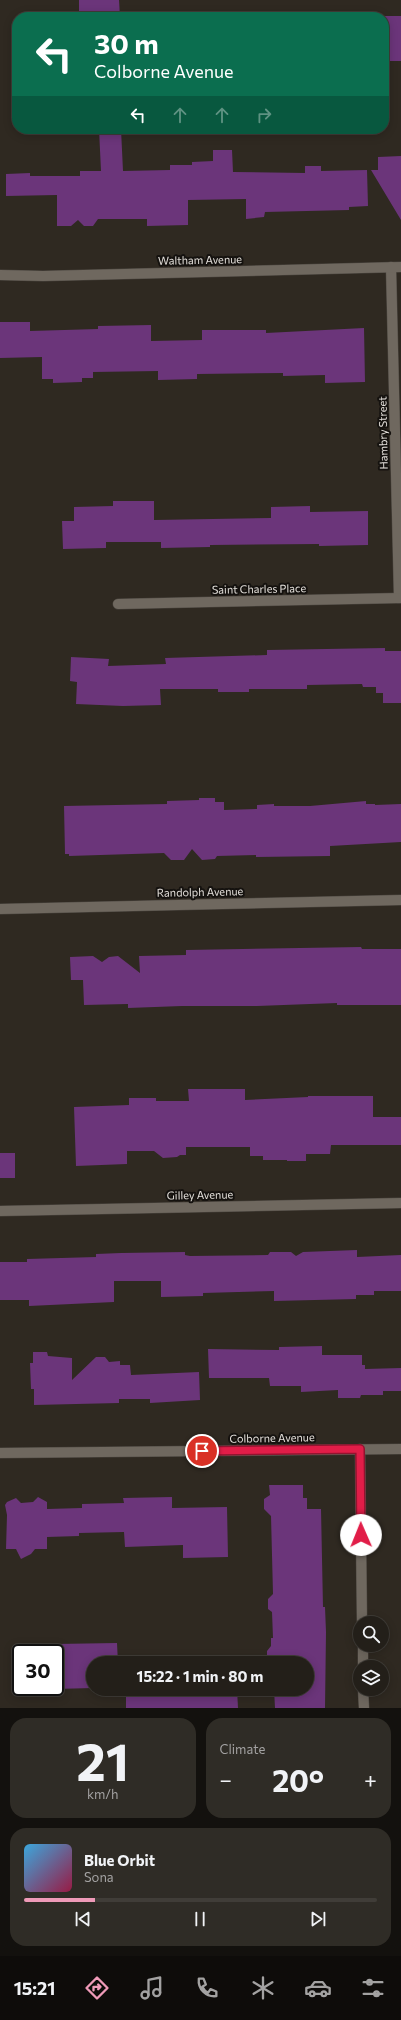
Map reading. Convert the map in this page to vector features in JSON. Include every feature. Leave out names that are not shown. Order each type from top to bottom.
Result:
[{"type":"street","name":"Waltham Avenue","points":[[0,275],[396,267]]},
{"type":"street","name":"Hambry Street","points":[[396,267],[400,598]]},
{"type":"street","name":"Saint Charles Place","points":[[118,604],[400,598]]},
{"type":"street","name":"Randolph Avenue","points":[[0,909],[401,900]]},
{"type":"street","name":"Gilley Avenue","points":[[0,1211],[401,1203]]},
{"type":"street","points":[[360,1449],[362,1616]]},
{"type":"street","name":"Colborne Avenue","points":[[0,1453],[401,1449]]},
{"type":"street","points":[[363,1696],[364,1708]]},
{"type":"building","points":[[79,0],[119,0],[120,12],[79,12]]},
{"type":"building","points":[[389,16],[401,16],[401,61],[389,61]]},
{"type":"building","points":[[99,134],[121,134],[123,171],[170,170],[170,165],[192,165],[192,162],[213,161],[213,150],[232,150],[233,172],[305,173],[305,166],[321,166],[321,171],[367,170],[368,206],[349,207],[349,210],[265,212],[264,217],[246,219],[246,199],[188,200],[188,225],[147,226],[147,219],[98,219],[93,226],[84,226],[78,220],[71,226],[57,226],[57,195],[6,196],[6,174],[30,173],[30,176],[80,176],[80,171],[101,171]]},
{"type":"building","points":[[401,156],[401,220],[371,170],[378,170],[378,157]]},
{"type":"building","points":[[0,322],[30,322],[30,331],[98,329],[98,326],[151,325],[151,341],[202,340],[202,330],[266,330],[266,333],[364,328],[365,382],[325,383],[325,375],[283,376],[283,373],[197,374],[197,379],[158,380],[158,371],[93,372],[93,378],[82,378],[82,382],[53,383],[53,379],[42,379],[42,357],[0,358]]},
{"type":"building","points":[[113,501],[154,501],[154,520],[271,518],[271,507],[310,506],[310,512],[368,511],[368,545],[210,545],[210,547],[161,548],[161,542],[106,542],[106,548],[63,549],[62,521],[74,521],[74,507],[113,506]]},
{"type":"building","points":[[385,648],[385,651],[401,651],[401,703],[383,703],[383,693],[376,693],[376,687],[363,687],[362,684],[307,685],[307,689],[249,689],[249,692],[218,692],[218,689],[160,689],[161,705],[123,706],[76,704],[77,682],[70,681],[71,657],[109,659],[108,666],[166,664],[165,658],[267,655],[267,650]]},
{"type":"building","points":[[199,798],[215,798],[215,802],[224,802],[224,810],[257,809],[257,805],[274,804],[274,806],[310,806],[366,801],[366,804],[375,805],[401,804],[401,842],[330,846],[330,856],[217,856],[215,859],[202,860],[192,849],[184,860],[171,860],[164,853],[69,856],[69,854],[65,854],[64,806],[167,804],[167,801],[199,800]]},
{"type":"building","points":[[361,947],[362,949],[401,949],[401,1005],[337,1005],[337,1003],[128,1008],[128,1004],[84,1005],[83,980],[71,980],[70,957],[93,956],[102,962],[109,957],[118,956],[140,973],[139,956],[186,955],[186,950]]},
{"type":"building","points":[[188,1089],[245,1089],[245,1100],[308,1096],[373,1096],[373,1117],[401,1117],[401,1145],[331,1145],[330,1154],[306,1154],[306,1161],[263,1160],[263,1156],[250,1156],[250,1147],[186,1147],[186,1155],[180,1155],[177,1157],[163,1158],[154,1151],[127,1151],[127,1164],[76,1166],[74,1107],[129,1105],[129,1098],[156,1098],[156,1101],[189,1101]]},
{"type":"building","points":[[0,1153],[15,1153],[15,1178],[0,1178]]},
{"type":"building","points":[[357,1250],[357,1257],[401,1255],[401,1291],[374,1291],[374,1295],[356,1295],[356,1299],[274,1301],[274,1291],[203,1293],[203,1296],[161,1297],[161,1281],[114,1281],[114,1302],[29,1306],[29,1300],[0,1300],[0,1262],[27,1262],[27,1259],[96,1257],[96,1254],[121,1253],[185,1252],[185,1255],[190,1256],[268,1255],[270,1252],[291,1252],[296,1256],[303,1252]]},
{"type":"building","points":[[322,1346],[322,1355],[362,1355],[362,1365],[365,1365],[365,1369],[401,1368],[401,1391],[383,1391],[383,1395],[361,1395],[360,1398],[338,1398],[338,1390],[301,1392],[301,1386],[270,1386],[269,1378],[209,1378],[208,1349],[279,1350],[279,1347]]},
{"type":"building","points":[[33,1352],[47,1352],[48,1356],[72,1358],[72,1380],[96,1357],[105,1357],[109,1362],[120,1361],[120,1365],[130,1365],[131,1375],[199,1372],[200,1400],[150,1403],[150,1399],[119,1399],[119,1403],[34,1405],[34,1389],[31,1389],[30,1363],[33,1363]]},
{"type":"building","points":[[269,1485],[303,1485],[303,1498],[307,1498],[307,1509],[321,1509],[323,1607],[325,1607],[326,1632],[325,1708],[275,1708],[274,1696],[314,1696],[314,1656],[267,1656],[267,1651],[271,1646],[271,1638],[273,1638],[272,1612],[268,1609],[268,1599],[273,1594],[271,1516],[264,1509],[264,1499],[270,1495]]},
{"type":"building","points":[[38,1497],[47,1502],[47,1509],[82,1508],[82,1504],[124,1503],[123,1498],[172,1497],[172,1508],[227,1507],[228,1557],[183,1558],[183,1545],[125,1547],[124,1532],[79,1533],[79,1536],[47,1537],[47,1549],[35,1549],[31,1554],[21,1559],[16,1549],[6,1549],[7,1515],[5,1505],[7,1502],[16,1498],[21,1503],[33,1502]]},
{"type":"building","points":[[117,1643],[118,1656],[86,1656],[86,1688],[64,1689],[64,1644],[55,1644]]},
{"type":"building","points":[[126,1696],[237,1696],[238,1708],[126,1708]]},
{"type":"route","points":[[202,1451],[360,1449],[361,1535]]}]
